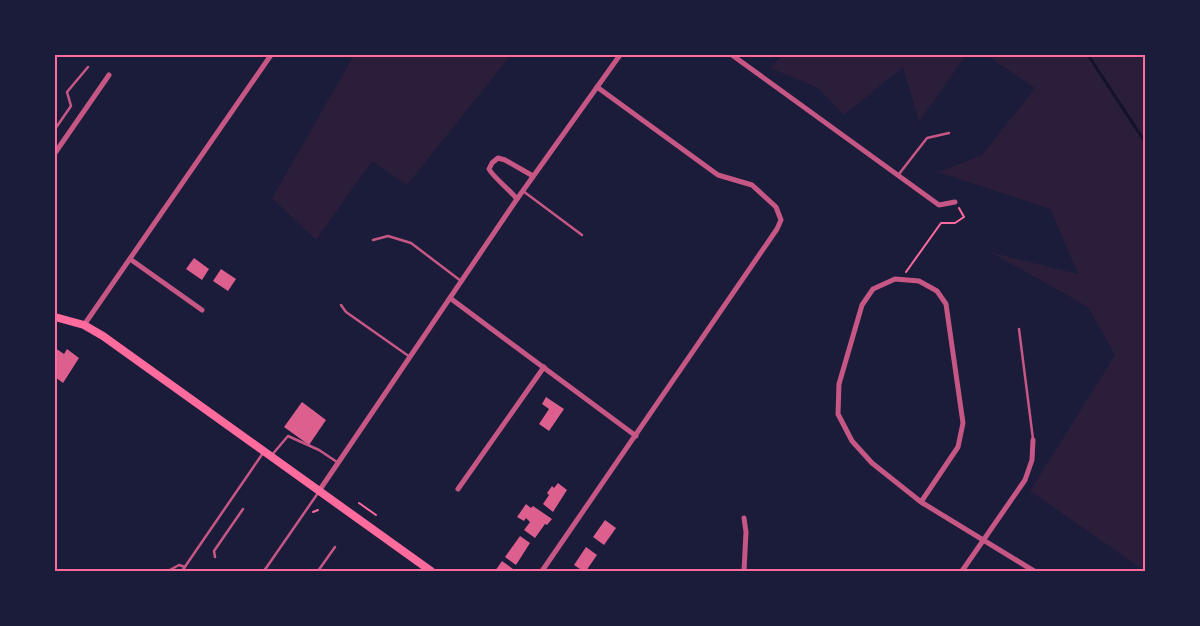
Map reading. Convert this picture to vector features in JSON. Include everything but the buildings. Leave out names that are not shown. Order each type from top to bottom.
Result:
[{"type":"main road","points":[[55,317],[84,325],[103,336],[318,492],[431,571]]},
{"type":"street","points":[[84,325],[271,55]]},
{"type":"street","points":[[318,492],[517,199],[620,55]]},
{"type":"street","points":[[732,55],[939,205],[955,202]]},
{"type":"street","points":[[55,154],[109,75]]},
{"type":"street","points":[[542,571],[778,229],[781,220],[776,207],[752,185],[718,175],[597,87]]},
{"type":"street","points":[[517,199],[491,173],[489,170],[492,163],[498,158],[505,160],[533,176]]},
{"type":"street","points":[[130,260],[202,310]]},
{"type":"street","points":[[921,502],[958,446],[963,423],[946,304],[937,291],[919,281],[895,279],[873,289],[862,305],[840,384],[838,414],[852,440],[867,458],[921,502],[1034,571]]},
{"type":"street","points":[[450,298],[636,436]]},
{"type":"street","points":[[458,490],[544,367]]},
{"type":"street","points":[[962,571],[1025,480],[1032,460],[1033,440]]},
{"type":"street","points":[[744,518],[746,532],[744,571]]},
{"type":"lane","points":[[55,129],[71,106],[67,95],[69,89],[88,67]]},
{"type":"lane","points":[[898,176],[927,138],[949,133]]},
{"type":"lane","points":[[523,191],[582,235]]},
{"type":"lane","points":[[373,240],[388,236],[411,243],[461,281]]},
{"type":"lane","points":[[341,305],[346,312],[410,357]]},
{"type":"lane","points":[[1019,329],[1033,440]]},
{"type":"lane","points":[[182,571],[267,454],[288,436],[319,450],[338,463]]},
{"type":"lane","points":[[264,571],[318,492]]},
{"type":"lane","points":[[215,556],[214,551],[243,509]]},
{"type":"lane","points":[[318,571],[335,547]]},
{"type":"lane","points":[[168,571],[179,565],[185,567]]},
{"type":"path","points":[[904,280],[906,272],[941,223],[955,222],[964,217],[955,202]]},
{"type":"path","points":[[359,503],[376,514]]},
{"type":"shaded area","points":[[354,55],[511,55],[407,185],[372,161],[316,240],[272,198]]},
{"type":"shaded area","points":[[782,55],[966,55],[919,122],[903,67],[844,115],[818,88],[770,68]]},
{"type":"shaded area","points":[[986,55],[1145,55],[1145,571],[1030,491],[1115,355],[1088,307],[990,252],[1078,274],[1050,209],[937,172],[981,156],[1035,88]]},
{"type":"waterway","points":[[1088,55],[1145,142]]}]
